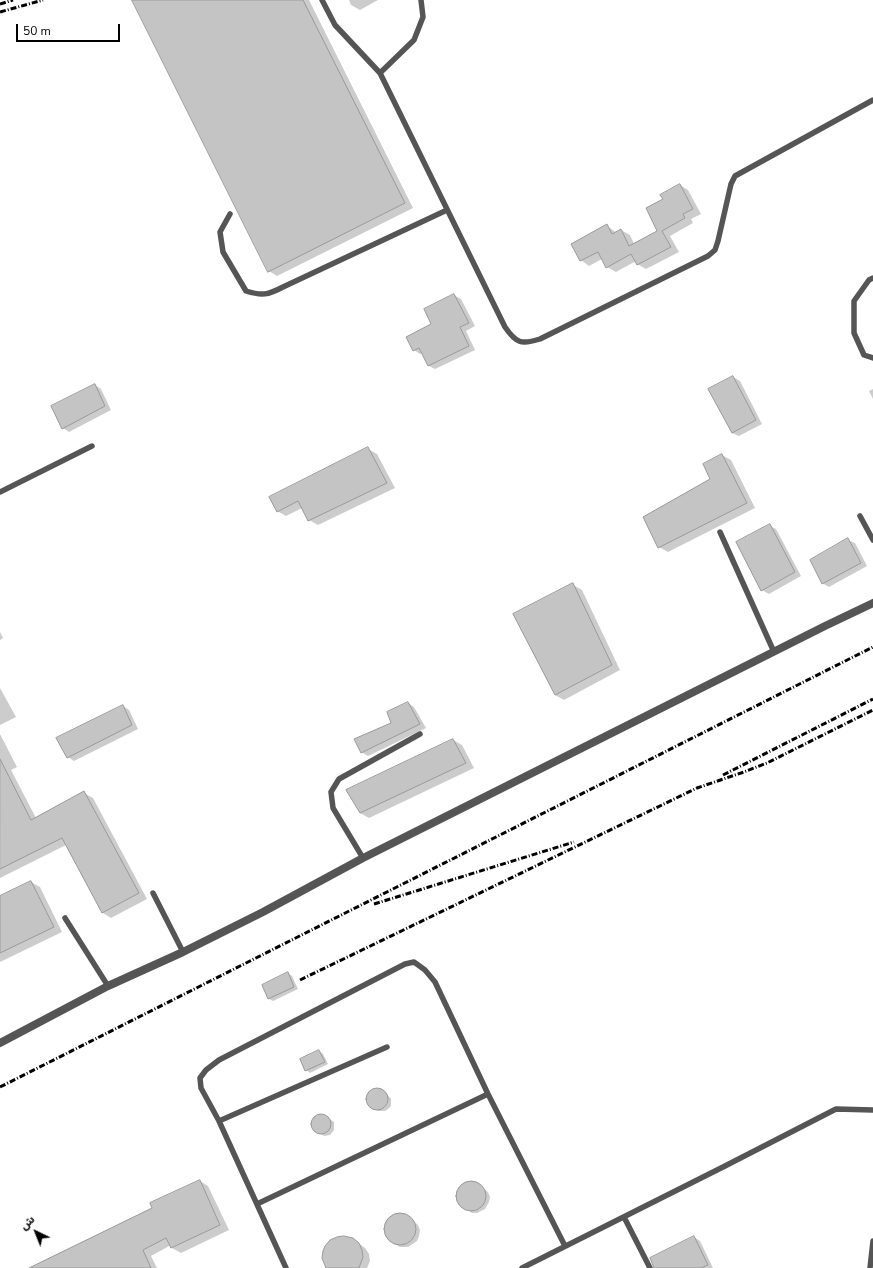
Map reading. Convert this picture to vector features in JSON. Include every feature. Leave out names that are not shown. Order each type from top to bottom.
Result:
[{"type":"street","points":[[0,1043],[108,986],[183,952],[363,858],[873,603]]},
{"type":"lane","points":[[322,0],[335,25],[380,73],[505,327],[514,339],[527,343],[540,339],[708,256],[715,250],[731,184],[735,176],[873,100]]},
{"type":"lane","points":[[380,73],[414,40],[423,17],[421,0]]},
{"type":"lane","points":[[230,214],[220,232],[223,252],[246,291],[258,295],[271,294],[447,210]]},
{"type":"lane","points":[[873,278],[869,280],[854,301],[854,333],[864,355],[873,358]]},
{"type":"lane","points":[[0,492],[92,446]]},
{"type":"lane","points":[[860,516],[873,540]]},
{"type":"lane","points":[[720,532],[774,652]]},
{"type":"lane","points":[[363,858],[333,808],[331,792],[339,779],[420,734]]},
{"type":"lane","points":[[152,893],[183,952]]},
{"type":"lane","points":[[65,918],[108,986]]},
{"type":"lane","points":[[286,1268],[219,1122],[201,1088],[200,1078],[206,1070],[226,1056],[404,964],[414,962],[425,970],[435,982],[488,1094],[565,1246]]},
{"type":"lane","points":[[219,1122],[387,1047]]},
{"type":"lane","points":[[257,1204],[488,1094]]},
{"type":"lane","points":[[522,1268],[836,1109],[873,1110]]},
{"type":"lane","points":[[624,1217],[650,1268]]},
{"type":"lane","points":[[870,1268],[873,1241]]},
{"type":"building","points":[[132,0],[303,0],[405,203],[268,272]]},
{"type":"building","points":[[680,184],[693,209],[683,214],[685,218],[662,231],[671,247],[637,265],[631,254],[606,268],[598,252],[580,261],[571,244],[607,224],[612,234],[621,229],[629,246],[657,231],[646,208],[663,199],[660,195]]},
{"type":"building","points":[[454,294],[469,323],[460,327],[469,346],[428,366],[419,348],[413,351],[406,337],[431,324],[424,309]]},
{"type":"building","points":[[733,376],[756,420],[732,433],[708,389]]},
{"type":"building","points":[[95,384],[105,406],[62,429],[51,406]]},
{"type":"building","points":[[368,447],[387,483],[308,521],[298,501],[277,512],[269,497]]},
{"type":"building","points":[[722,454],[747,503],[658,548],[643,517],[710,479],[703,464]]},
{"type":"building","points":[[770,524],[795,572],[761,591],[736,542]]},
{"type":"building","points":[[848,538],[861,563],[822,584],[810,560]]},
{"type":"building","points":[[573,583],[612,665],[555,695],[513,614]]},
{"type":"building","points":[[408,702],[420,724],[361,753],[354,739],[391,723],[387,712]]},
{"type":"building","points":[[123,705],[132,725],[67,758],[56,738]]},
{"type":"building","points":[[453,739],[466,763],[360,813],[346,790]]},
{"type":"building","points":[[0,759],[31,820],[84,791],[139,893],[102,913],[62,838],[0,869]]},
{"type":"building","points":[[31,881],[54,927],[0,953],[0,896]]},
{"type":"building","points":[[288,972],[294,987],[268,999],[262,985]]},
{"type":"building","points":[[319,1050],[325,1062],[305,1071],[300,1059]]},
{"type":"building","points":[[377,1088],[385,1091],[388,1099],[385,1107],[377,1110],[369,1107],[366,1099],[369,1091]]},
{"type":"building","points":[[321,1114],[328,1117],[331,1124],[328,1131],[321,1134],[314,1131],[311,1124],[314,1117]]},
{"type":"building","points":[[200,1180],[220,1225],[171,1248],[166,1238],[143,1250],[151,1268],[29,1268],[152,1208],[150,1203]]},
{"type":"building","points":[[471,1181],[482,1185],[486,1196],[482,1207],[471,1211],[460,1207],[456,1196],[460,1185]]},
{"type":"building","points":[[397,1213],[403,1213],[413,1220],[416,1229],[415,1235],[409,1242],[403,1245],[397,1245],[387,1238],[384,1232],[384,1226],[391,1216]]},
{"type":"building","points":[[344,1236],[353,1238],[359,1243],[363,1257],[359,1268],[326,1268],[322,1258],[325,1246],[330,1240]]},
{"type":"building","points":[[694,1236],[708,1265],[701,1268],[654,1268],[650,1258]]},
{"type":"railway","points":[[0,4],[13,0]]},
{"type":"railway","points":[[0,12],[43,0]]},
{"type":"railway","points":[[0,1087],[873,647]]},
{"type":"railway","points":[[723,775],[873,699]]},
{"type":"railway","points":[[300,980],[697,788],[767,763],[873,710]]},
{"type":"railway","points":[[374,904],[574,842]]}]
